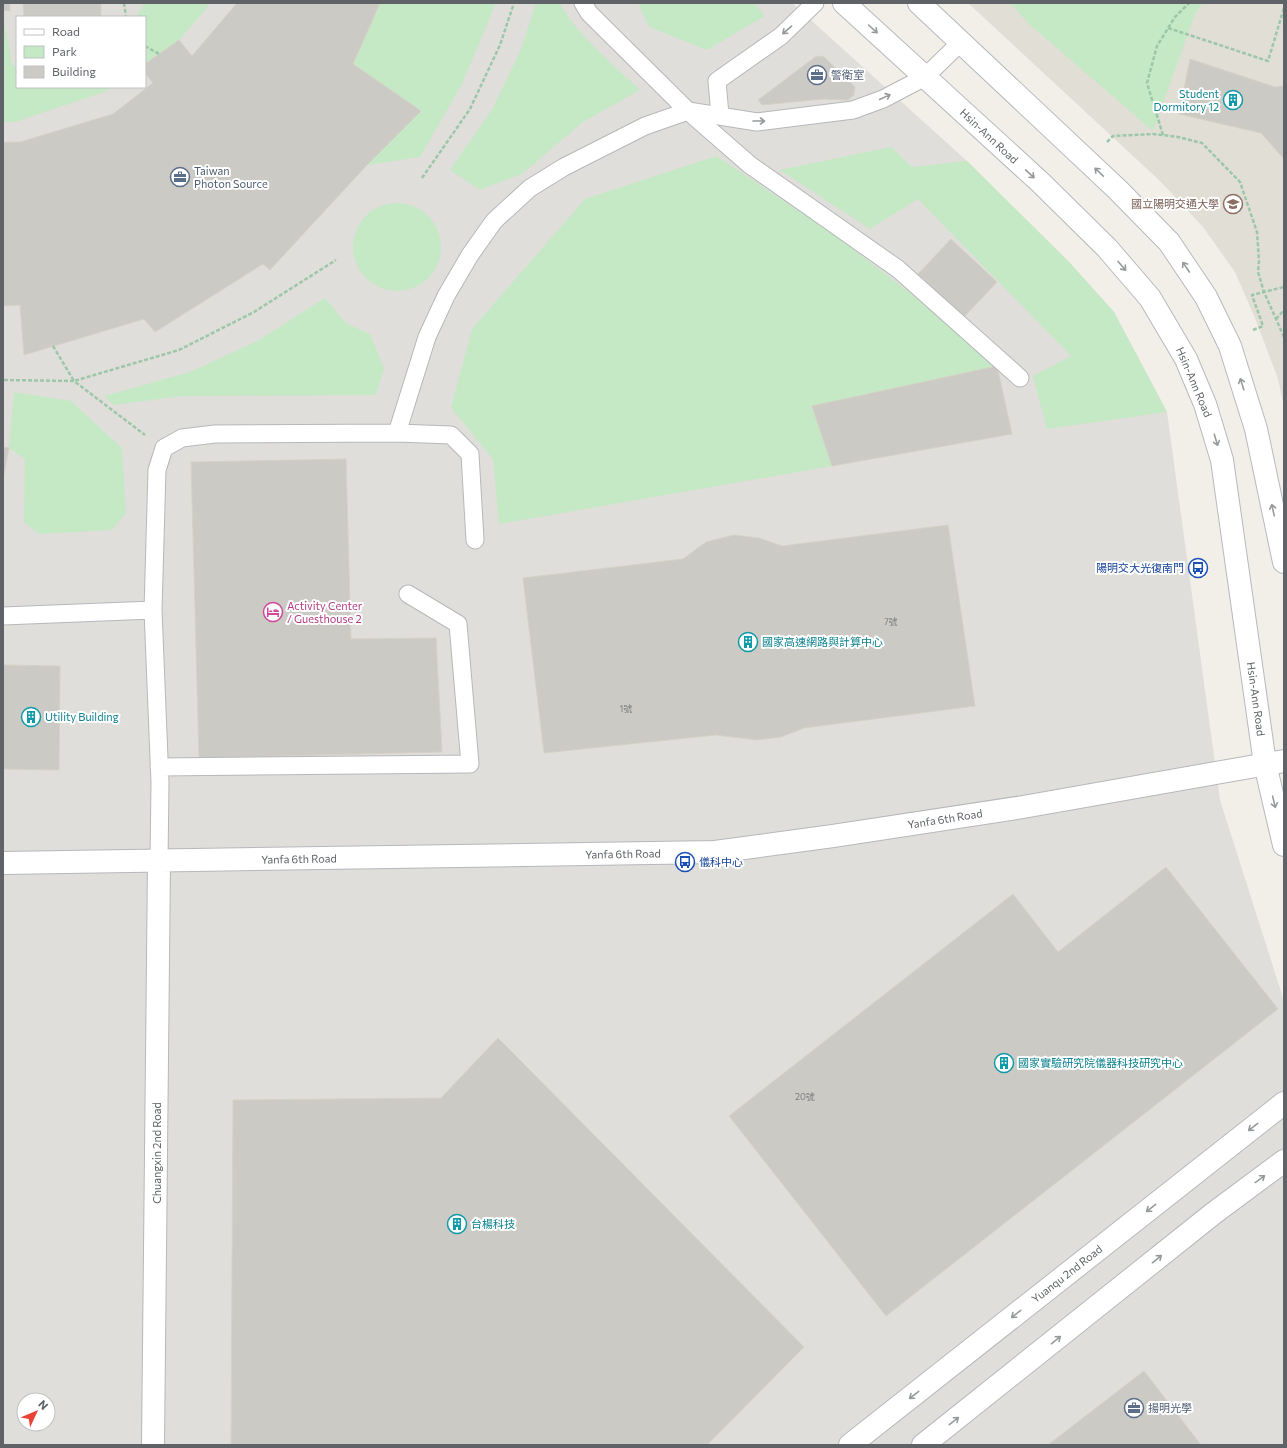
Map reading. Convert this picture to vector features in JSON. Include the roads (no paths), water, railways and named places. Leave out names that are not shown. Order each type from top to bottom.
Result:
[{"type":"street","name":"Hsin-Ann Road","points":[[844,3],[1040,182],[1107,248],[1150,298],[1186,359],[1205,404],[1222,460],[1274,763],[1284,845]]},
{"type":"street","points":[[919,3],[1118,190],[1169,242],[1206,297],[1230,346],[1256,429],[1284,562]]},
{"type":"street","name":"Yanfa 6th Road","points":[[3,863],[159,862],[715,852],[833,836],[1015,808],[1274,763]]},
{"type":"street","name":"Chuangxin 2nd Road","points":[[153,1445],[159,862]]},
{"type":"street","name":"Yuanqu 2nd Road","points":[[850,1445],[1284,1103]]},
{"type":"street","points":[[924,1445],[1214,1213],[1284,1162]]},
{"type":"lane","points":[[582,3],[588,13],[688,111],[750,165],[898,269],[1020,378]]},
{"type":"lane","points":[[720,115],[717,81],[781,36],[815,3]]},
{"type":"lane","points":[[397,433],[427,337],[446,296],[470,255],[494,221],[530,188],[564,167],[645,126],[688,111],[758,122],[853,110],[884,99],[925,77],[961,42]]},
{"type":"lane","points":[[159,862],[159,767],[153,610],[157,470],[164,448],[182,438],[215,434],[397,433],[451,435],[470,454],[475,540]]},
{"type":"lane","points":[[159,767],[470,764],[458,624],[408,594]]},
{"type":"lane","points":[[3,616],[153,610]]},
{"type":"place","name":"警衛室","points":[[817,75]]},
{"type":"place","name":"Student Dormitory 12","points":[[1233,100]]},
{"type":"place","name":"Taiwan Photon Source","points":[[180,177]]},
{"type":"place","name":"國立陽明交通大學","points":[[1233,204]]},
{"type":"place","name":"陽明交大光復南門","points":[[1198,568]]},
{"type":"place","name":"Activity Center / Guesthouse 2","points":[[273,612]]},
{"type":"place","name":"國家高速網路與計算中心","points":[[748,642]]},
{"type":"place","name":"Utility Building","points":[[31,717]]},
{"type":"place","name":"儀科中心","points":[[685,862]]},
{"type":"place","name":"國家實驗研究院儀器科技研究中心","points":[[1004,1063]]},
{"type":"place","name":"台楊科技","points":[[457,1224]]},
{"type":"place","name":"揚明光學","points":[[1134,1408]]}]
